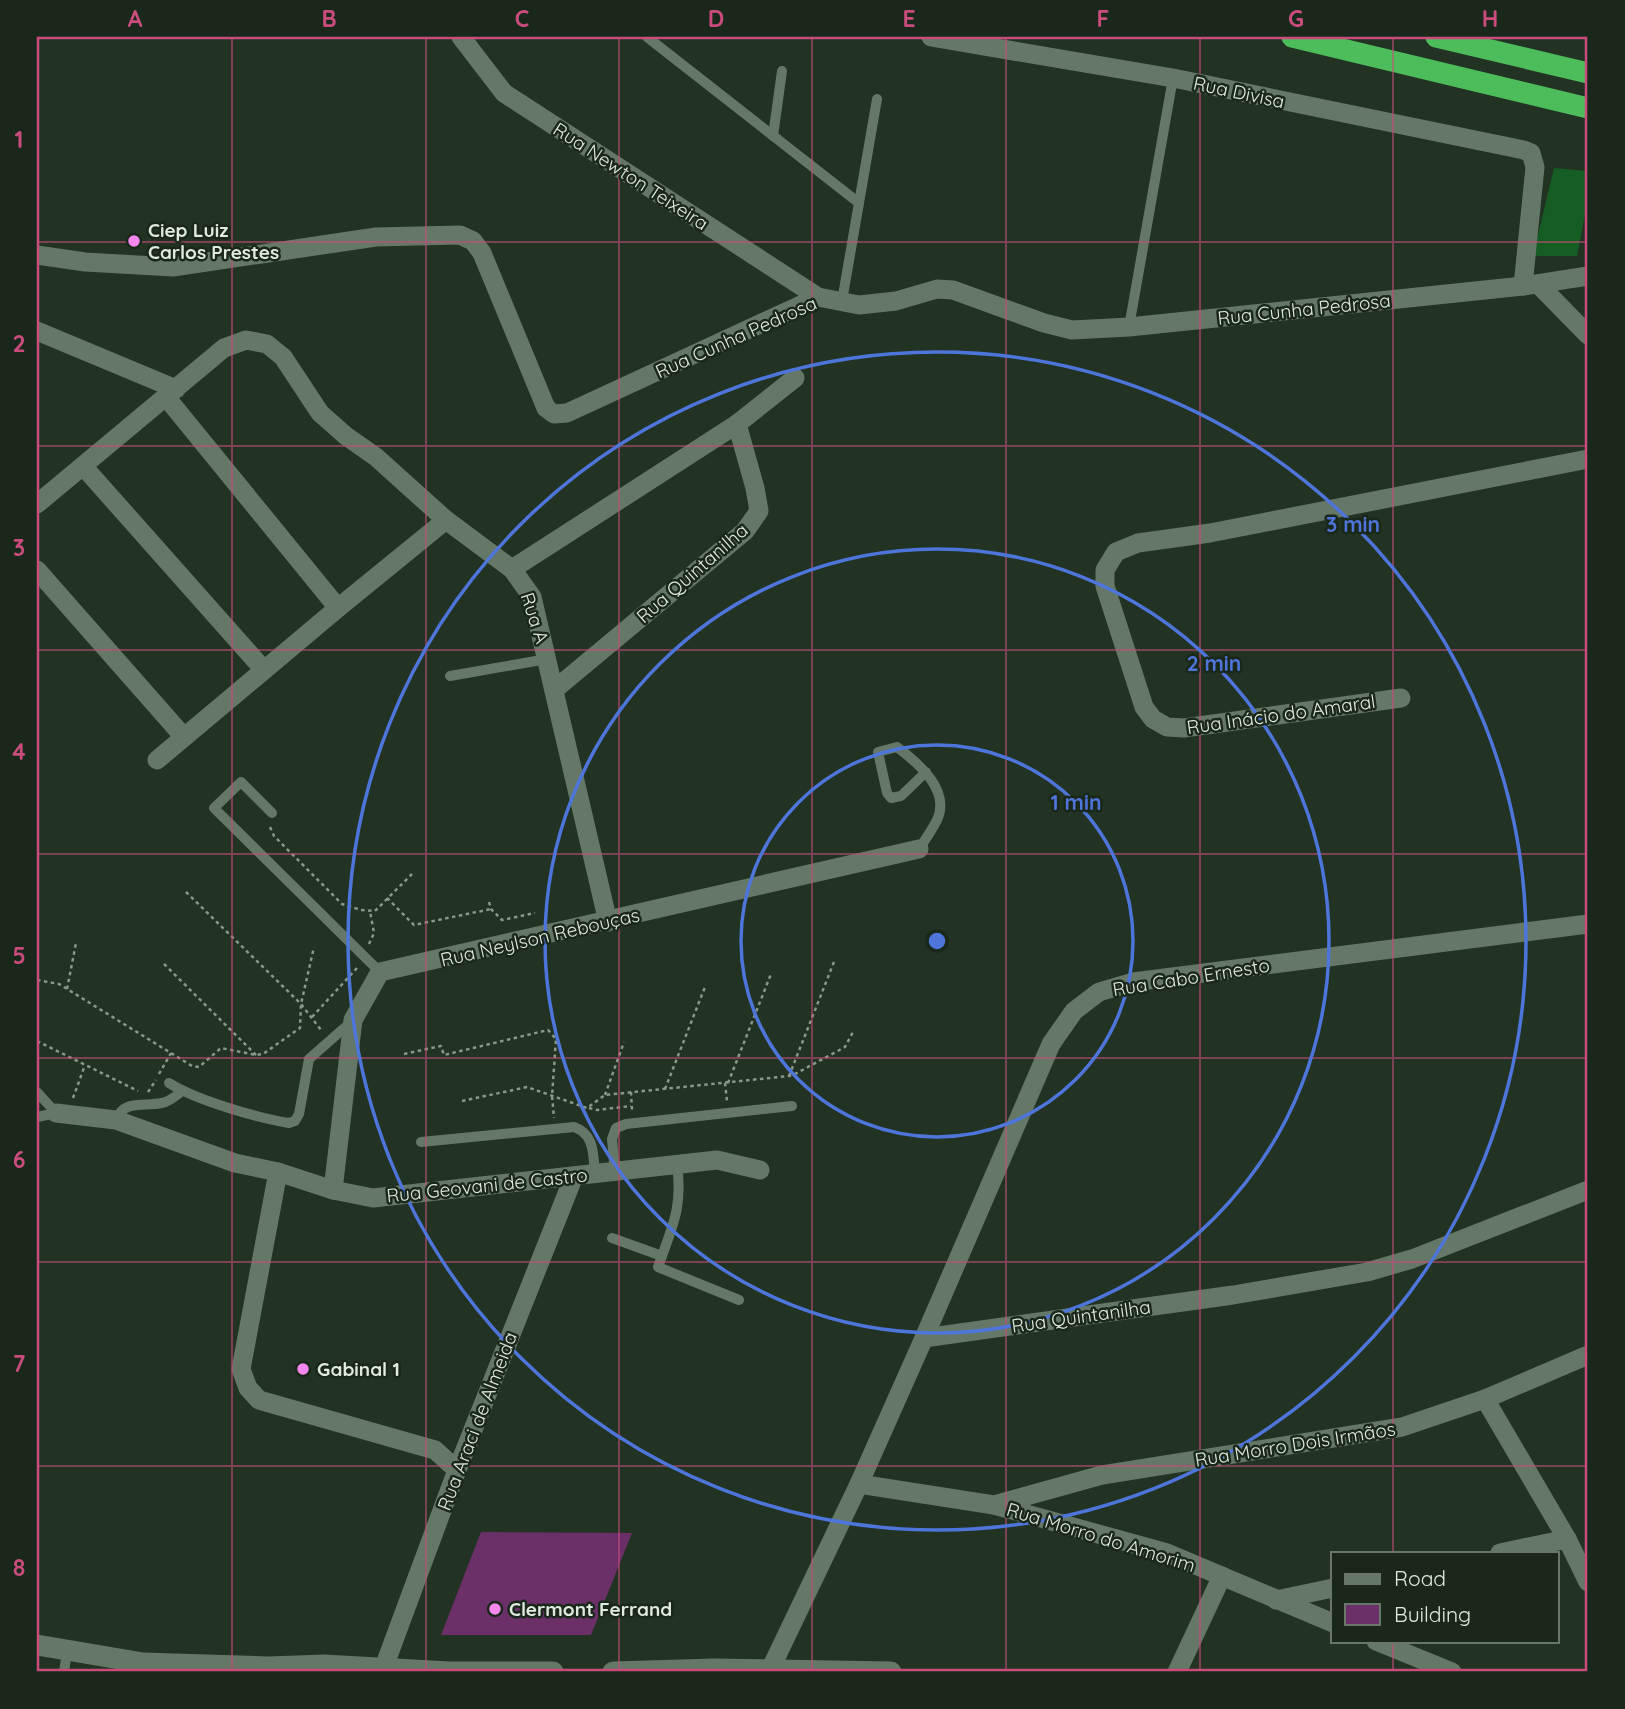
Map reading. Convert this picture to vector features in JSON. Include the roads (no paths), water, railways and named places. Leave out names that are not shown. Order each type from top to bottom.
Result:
[{"type":"highway","points":[[1292,37],[1588,108]]},
{"type":"highway","points":[[1436,37],[1588,73]]},
{"type":"main road","points":[[37,1645],[66,1662],[384,1667],[449,1672],[553,1672]]},
{"type":"main road","points":[[613,1672],[693,1669],[891,1672]]},
{"type":"street","name":"Rua Newton Teixeira","points":[[461,37],[504,93],[818,297]]},
{"type":"street","name":"Rua Divisa","points":[[931,37],[1173,78],[1524,150],[1531,153],[1535,167],[1530,285]]},
{"type":"street","name":"Rua Cunha Pedrosa","points":[[37,255],[85,262],[173,267],[376,237],[460,235],[472,241],[482,253],[546,408],[554,414],[567,413],[818,297],[859,304],[896,301],[937,289],[953,290],[1044,323],[1072,330],[1129,327],[1530,285],[1588,276]]},
{"type":"street","points":[[1530,285],[1588,335]]},
{"type":"street","points":[[37,331],[171,393],[338,608]]},
{"type":"street","points":[[37,504],[224,348],[246,340],[267,344],[283,357],[320,414],[376,457],[446,520],[512,569]]},
{"type":"street","name":"Rua A","points":[[608,922],[532,597],[512,569],[737,425],[795,378]]},
{"type":"street","name":"Rua Quintanilha","points":[[554,690],[745,531],[759,511],[737,425]]},
{"type":"street","name":"Rua Inácio do Amaral","points":[[1401,698],[1203,726],[1167,727],[1153,719],[1144,707],[1105,586],[1105,570],[1116,552],[1138,543],[1210,533],[1588,459]]},
{"type":"street","points":[[83,466],[264,670]]},
{"type":"street","points":[[157,760],[446,520]]},
{"type":"street","points":[[37,570],[183,736]]},
{"type":"street","name":"Rua Neylson Rebouças","points":[[380,972],[919,849]]},
{"type":"street","name":"Rua Cabo Ernesto","points":[[924,1338],[1051,1044],[1074,1012],[1099,992],[1133,982],[1588,924]]},
{"type":"street","points":[[332,1190],[354,1020],[380,972]]},
{"type":"street","name":"Rua Geovani de Castro","points":[[55,1115],[116,1120],[235,1163],[278,1172],[332,1190],[373,1198],[717,1160],[760,1170]]},
{"type":"street","points":[[278,1172],[241,1368],[248,1388],[259,1400],[435,1450],[457,1469]]},
{"type":"street","name":"Rua Araci de Almeida","points":[[384,1667],[457,1469],[574,1176]]},
{"type":"street","name":"Rua Quintanilha","points":[[924,1338],[1367,1272],[1412,1259],[1588,1190]]},
{"type":"street","points":[[769,1671],[859,1484],[924,1338]]},
{"type":"street","name":"Rua Morro Dois Irmãos","points":[[994,1505],[1102,1475],[1402,1427],[1485,1399],[1588,1355]]},
{"type":"street","points":[[1485,1399],[1567,1539],[1588,1581]]},
{"type":"street","points":[[435,1450],[469,1439]]},
{"type":"street","name":"Rua Morro do Amorim","points":[[859,1484],[994,1505],[1167,1553],[1331,1622]]},
{"type":"street","points":[[1505,1552],[1567,1539]]},
{"type":"street","points":[[1177,1672],[1222,1576]]},
{"type":"street","points":[[1276,1600],[1331,1588]]},
{"type":"street","points":[[1378,1642],[1452,1672]]},
{"type":"lane","points":[[647,37],[859,203]]},
{"type":"lane","points":[[773,136],[782,71]]},
{"type":"lane","points":[[1129,327],[1173,78]]},
{"type":"lane","points":[[842,301],[877,99]]},
{"type":"lane","points":[[450,676],[547,659]]},
{"type":"lane","points":[[919,849],[939,817],[939,795],[926,772],[897,747],[878,752],[887,793],[891,798],[904,793],[926,772]]},
{"type":"lane","points":[[272,813],[241,782],[214,808],[380,972]]},
{"type":"lane","points":[[169,1083],[183,1091],[289,1123],[295,1121],[299,1114],[309,1059],[354,1020]]},
{"type":"lane","points":[[116,1120],[119,1112],[126,1107],[163,1103],[183,1091]]},
{"type":"lane","points":[[37,1092],[55,1115]]},
{"type":"lane","points":[[605,1173],[616,1128],[626,1124],[792,1106]]},
{"type":"lane","points":[[421,1142],[574,1127],[584,1131],[591,1141],[605,1173]]},
{"type":"lane","points":[[677,1165],[680,1190],[677,1217],[658,1267],[739,1300]]},
{"type":"lane","points":[[612,1238],[662,1256]]},
{"type":"place","name":"Ciep Luiz Carlos Prestes","points":[[134,241]]},
{"type":"place","name":"Gabinal 1","points":[[303,1369]]},
{"type":"place","name":"Clermont Ferrand","points":[[495,1609]]}]
